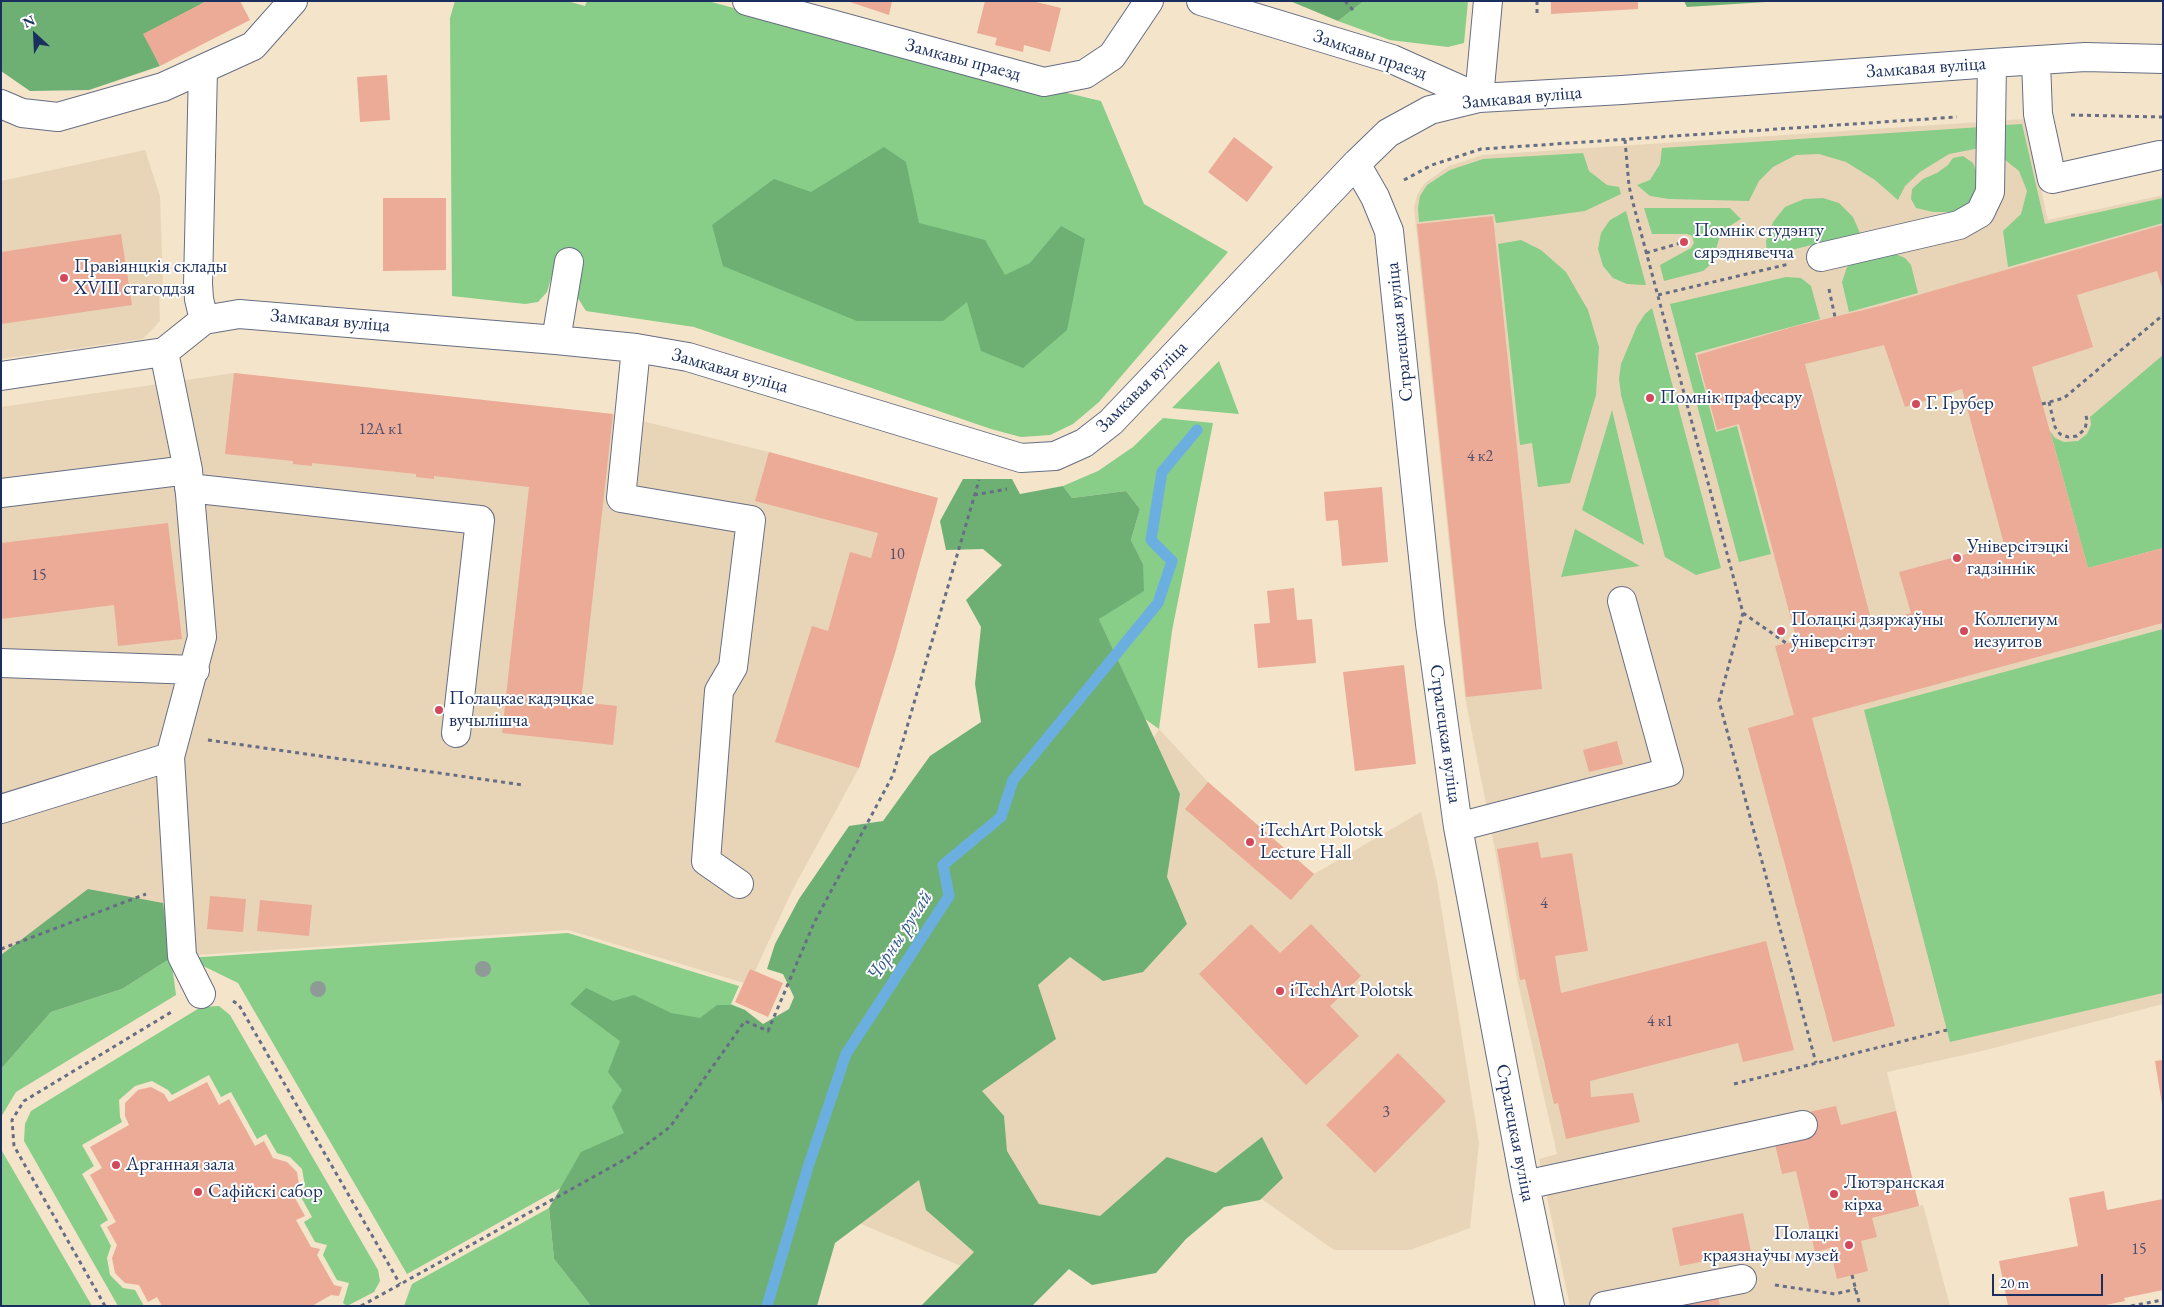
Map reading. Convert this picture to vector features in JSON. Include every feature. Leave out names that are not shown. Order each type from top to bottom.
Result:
[{"type":"street","points":[[1,104],[22,113],[58,117],[163,87],[253,46],[292,1]]},
{"type":"street","name":"Замкавы праезд","points":[[747,1],[1044,82],[1085,74],[1112,56],[1149,1]]},
{"type":"street","name":"Замкавы праезд","points":[[1201,1],[1392,59],[1479,98]]},
{"type":"street","points":[[1479,98],[1488,1]]},
{"type":"street","name":"Замкавая вуліца","points":[[164,352],[204,320],[240,314],[636,348],[688,357],[1021,458],[1055,456],[1084,444],[1111,422],[1356,164],[1388,133],[1430,110],[1479,98],[1622,90],[1992,63],[2085,58],[2163,58]]},
{"type":"street","points":[[2036,61],[2038,114],[2052,179],[2160,155]]},
{"type":"street","points":[[1821,257],[1959,225],[1980,213],[1990,192],[1992,63]]},
{"type":"street","points":[[203,70],[198,284],[204,320]]},
{"type":"street","name":"Стралецкая вуліца","points":[[1356,164],[1375,197],[1389,231],[1430,624],[1458,827],[1525,1185],[1550,1306]]},
{"type":"street","points":[[556,340],[568,262]]},
{"type":"street","points":[[636,348],[621,498],[751,520],[732,667],[719,691],[706,861],[739,884]]},
{"type":"street","points":[[1,376],[164,352],[188,479],[202,637],[195,670],[173,746],[182,956],[201,994]]},
{"type":"street","points":[[1,493],[188,479],[480,520],[456,733]]},
{"type":"street","points":[[1458,827],[1669,772],[1622,601]]},
{"type":"street","points":[[1,663],[195,670]]},
{"type":"street","points":[[1,808],[173,746]]},
{"type":"street","points":[[1525,1185],[1753,1134],[1803,1125]]},
{"type":"street","points":[[1604,1306],[1742,1279]]},
{"type":"path","points":[[1537,1],[1537,13]]},
{"type":"path","points":[[2038,114],[2163,117]]},
{"type":"path","points":[[1375,197],[1432,165],[1481,149],[1991,115]]},
{"type":"path","points":[[1625,140],[1629,186],[1743,614],[1719,702],[1816,1063]]},
{"type":"path","points":[[1646,253],[1684,242]]},
{"type":"path","points":[[1658,295],[1821,257]]},
{"type":"path","points":[[2042,404],[2064,398],[2163,315]]},
{"type":"path","points":[[2049,402],[2055,427],[2060,434],[2068,437],[2078,436],[2085,429],[2087,420],[2085,412]]},
{"type":"path","points":[[361,1306],[631,1156],[670,1127],[745,1021],[768,1031],[814,923],[893,775],[989,449]]},
{"type":"path","points":[[974,495],[1013,488]]},
{"type":"path","points":[[1743,614],[1786,643]]},
{"type":"path","points":[[173,746],[523,785]]},
{"type":"path","points":[[1,948],[178,882]]},
{"type":"path","points":[[105,1306],[14,1146],[12,1120],[24,1101],[201,994],[223,994],[239,1006],[400,1284]]},
{"type":"path","points":[[1734,1084],[1947,1030]]},
{"type":"path","points":[[1852,1275],[1860,1306]]},
{"type":"path","points":[[1742,1279],[1835,1294],[1856,1289]]},
{"type":"path","points":[[2131,1306],[2163,1300]]},
{"type":"shaded area","name":"Полацкі дзяржаўны ўніверсітэт","points":[[2025,119],[2048,220],[2163,195],[2163,548],[2088,568],[2107,639],[2163,623],[2163,1004],[1982,1051],[1887,1072],[1919,1206],[1923,1205],[1950,1306],[1570,1306],[1539,1159],[1557,1154],[1517,979],[1495,850],[1465,697],[1414,208],[1417,195],[1425,183],[1449,166],[1483,155]]},
{"type":"shaded area","points":[[145,150],[160,196],[163,289],[159,289],[160,321],[143,339],[1,359],[1,181]]},
{"type":"shaded area","name":"Полацкае кадэцкае вучылішча","points":[[234,373],[613,414],[769,452],[938,498],[895,653],[859,768],[792,891],[755,971],[750,969],[744,983],[568,930],[182,956],[1,1002],[1,407]]},
{"type":"shaded area","points":[[1159,729],[1208,782],[1314,874],[1421,812],[1437,881],[1479,1143],[1470,1228],[1410,1250],[1334,1250],[1256,1195],[980,1274],[854,1221]]},
{"type":"green space","points":[[1,1],[207,1],[144,34],[160,66],[89,90],[30,91],[1,71]]},
{"type":"green space","points":[[455,1],[567,1],[585,6],[587,1],[708,1],[894,52],[1101,101],[1144,204],[1228,252],[1099,402],[1073,424],[1050,435],[1021,437],[991,429],[694,327],[586,311],[576,295],[581,253],[559,251],[547,292],[538,302],[525,304],[452,296],[450,18]]},
{"type":"green space","points":[[1290,1],[1364,1],[1338,21]]},
{"type":"green space","points":[[1364,1],[1468,1],[1464,43],[1448,47],[1390,40],[1338,21]]},
{"type":"green space","points":[[1684,1],[1782,1],[1687,7]]},
{"type":"green space","points":[[2022,124],[2045,224],[2163,198],[2163,223],[2008,267],[2003,231],[2021,214],[2027,191],[2019,171],[2004,159],[2004,125]]},
{"type":"green space","points":[[1981,127],[1980,148],[1949,154],[1920,172],[1905,186],[1898,200],[1875,180],[1846,162],[1819,154],[1796,155],[1773,167],[1759,181],[1749,201],[1669,199],[1650,196],[1637,185],[1650,180],[1660,164],[1662,148]]},
{"type":"green space","points":[[884,147],[906,162],[919,223],[985,240],[1005,275],[1030,263],[1061,226],[1085,239],[1067,330],[1023,368],[981,351],[967,302],[943,321],[857,321],[723,266],[712,225],[774,179],[811,192]]},
{"type":"green space","points":[[1583,153],[1589,171],[1607,185],[1619,187],[1621,194],[1585,211],[1496,223],[1494,214],[1419,222],[1418,208],[1420,196],[1427,185],[1450,170],[1483,159]]},
{"type":"green space","points":[[1963,156],[1973,163],[1978,176],[1977,190],[1970,203],[1953,212],[1933,212],[1916,208],[1911,199],[1912,189],[1923,179],[1937,173],[1948,165],[1953,158]]},
{"type":"green space","points":[[1823,198],[1839,203],[1853,217],[1860,233],[1767,256],[1766,241],[1773,222],[1785,207],[1804,199]]},
{"type":"green space","points":[[1644,208],[1730,208],[1741,219],[1728,227],[1720,236],[1716,249],[1716,260],[1703,271],[1664,281],[1660,265],[1691,248],[1694,243],[1692,236],[1687,234],[1652,234]]},
{"type":"green space","points":[[1626,211],[1646,285],[1627,284],[1613,278],[1603,266],[1598,249],[1601,233],[1610,220]]},
{"type":"green space","points":[[1521,240],[1541,250],[1566,272],[1588,310],[1599,347],[1596,395],[1570,483],[1538,487],[1532,443],[1520,445],[1498,244]]},
{"type":"green space","points":[[1888,254],[1905,258],[1911,265],[1918,293],[1849,312],[1842,282],[1847,267],[1854,263]]},
{"type":"green space","points":[[1786,277],[1801,278],[1811,286],[1820,319],[1695,353],[1716,432],[1737,426],[1771,554],[1739,562],[1670,304]]},
{"type":"green space","points":[[1652,308],[1721,568],[1696,575],[1665,557],[1621,395],[1619,379],[1621,364],[1637,326],[1645,314]]},
{"type":"green space","points":[[2163,355],[2163,548],[2088,568],[2050,431],[2055,438],[2064,442],[2078,441],[2087,434],[2091,425],[2090,417]]},
{"type":"green space","points":[[1219,361],[1239,414],[1172,408]]},
{"type":"green space","points":[[1612,410],[1644,545],[1582,510]]},
{"type":"green space","points":[[1163,418],[1213,423],[1172,631],[1159,729],[1145,719],[1099,619],[1143,564],[1131,540],[1140,509],[1126,491],[1072,498],[1063,486],[1098,471],[1133,447]]},
{"type":"green space","points":[[963,479],[1012,479],[1020,494],[1063,486],[1072,498],[1126,491],[1140,509],[1131,540],[1143,564],[1144,591],[1099,619],[1180,794],[1167,877],[1187,924],[1143,972],[1103,981],[1070,957],[1038,985],[1056,1039],[982,1091],[1004,1116],[1007,1151],[1039,1204],[1100,1216],[1167,1157],[1216,1173],[1262,1137],[1283,1178],[1260,1200],[1224,1207],[1186,1239],[1156,1273],[1092,1285],[1069,1269],[1032,1306],[921,1306],[974,1252],[926,1210],[919,1180],[835,1243],[817,1306],[591,1306],[554,1259],[549,1208],[581,1152],[624,1133],[612,1107],[622,1090],[608,1072],[620,1041],[570,1004],[586,988],[613,1001],[634,995],[671,1013],[700,1018],[717,1005],[731,1005],[745,1010],[763,1024],[789,1009],[794,997],[783,974],[767,969],[775,944],[799,899],[849,826],[883,821],[930,756],[981,722],[975,684],[981,627],[966,600],[1002,565],[983,549],[946,550],[940,521]]},
{"type":"green space","points":[[1575,529],[1640,566],[1561,577]]},
{"type":"green space","points":[[2163,629],[2163,993],[1950,1042],[1864,710]]},
{"type":"green space","points":[[88,889],[163,903],[171,958],[122,989],[51,1012],[1,1069],[1,955]]},
{"type":"green space","points":[[568,933],[739,986],[731,1004],[745,1010],[627,1151],[407,1274],[238,983],[187,958]]},
{"type":"green space","points":[[171,958],[176,995],[16,1092],[1,1117],[1,1069],[51,1012],[122,989]]},
{"type":"green space","points":[[219,1006],[230,1015],[378,1270],[380,1281],[374,1292],[347,1306],[343,1303],[349,1283],[337,1280],[323,1255],[327,1245],[315,1242],[304,1222],[312,1217],[301,1197],[305,1186],[302,1169],[290,1157],[277,1153],[266,1134],[257,1139],[231,1092],[221,1097],[209,1075],[172,1095],[168,1090],[152,1081],[135,1086],[119,1100],[122,1122],[82,1145],[94,1166],[82,1174],[108,1220],[100,1225],[111,1246],[107,1258],[110,1275],[123,1288],[135,1290],[144,1306],[118,1306],[24,1141],[25,1124],[31,1111],[201,1007]]},
{"type":"green space","points":[[1,1130],[2,1151],[92,1306],[1,1306]]},
{"type":"green space","points":[[549,1208],[554,1259],[591,1306],[404,1306],[412,1284]]},
{"type":"building","points":[[207,1],[240,1],[250,20],[160,66],[143,34]]},
{"type":"building","points":[[847,1],[892,1],[889,15]]},
{"type":"building","points":[[985,1],[1032,1],[1061,8],[1050,52],[1024,45],[1023,52],[995,45],[997,38],[977,33]]},
{"type":"building","points":[[1551,1],[1638,1],[1638,9],[1551,14]]},
{"type":"building","points":[[387,75],[390,120],[360,122],[357,77]]},
{"type":"building","points":[[1234,137],[1273,167],[1247,202],[1208,172]]},
{"type":"building","points":[[383,198],[446,198],[446,270],[383,271]]},
{"type":"building","points":[[1493,216],[1542,689],[1466,697],[1417,224]]},
{"type":"building","name":"Коллегиум иезуитов","points":[[2162,225],[2163,291],[2157,271],[2077,295],[2093,347],[2032,367],[2088,568],[2163,548],[2163,623],[1812,718],[1895,1026],[1833,1042],[1748,728],[1794,715],[1775,646],[1797,641],[1739,424],[1717,430],[1697,355],[1796,326],[1880,306]],"holes":[[[1884,345],[1905,407],[1962,389],[2004,544],[1899,572],[1911,613],[1872,623],[1805,364]]]},
{"type":"building","name":"Правіянцкія склады XVIII стагоддзя","points":[[121,234],[132,305],[1,324],[1,252]]},
{"type":"building","points":[[234,373],[613,414],[581,702],[617,706],[613,745],[502,733],[529,487],[434,476],[434,479],[416,477],[416,474],[312,463],[312,466],[293,464],[293,461],[225,454]]},
{"type":"building","points":[[769,452],[938,498],[895,653],[859,768],[775,742],[812,626],[828,631],[850,552],[871,558],[878,533],[755,501]]},
{"type":"building","points":[[1382,487],[1388,562],[1342,566],[1338,520],[1326,521],[1324,492]]},
{"type":"building","points":[[168,523],[182,639],[118,646],[114,605],[1,619],[1,543]]},
{"type":"building","points":[[1294,588],[1297,620],[1312,619],[1316,663],[1258,668],[1254,624],[1270,623],[1267,591]]},
{"type":"building","points":[[1404,665],[1416,764],[1355,771],[1343,672]]},
{"type":"building","points":[[1617,741],[1623,764],[1589,772],[1583,750]]},
{"type":"building","name":"iTechArt Polotsk Lecture Hall","points":[[1208,782],[1314,874],[1291,900],[1185,809]]},
{"type":"building","points":[[1538,842],[1541,858],[1572,853],[1588,951],[1555,956],[1561,993],[1766,941],[1794,1050],[1743,1062],[1738,1043],[1590,1081],[1591,1097],[1633,1093],[1640,1122],[1566,1139],[1558,1103],[1554,1104],[1525,979],[1520,980],[1497,849]]},
{"type":"building","points":[[210,896],[246,899],[243,932],[207,929]]},
{"type":"building","points":[[260,900],[312,905],[309,936],[257,931]]},
{"type":"building","name":"iTechArt Polotsk","points":[[1251,924],[1280,953],[1311,924],[1361,976],[1330,1006],[1359,1036],[1306,1085],[1199,974]]},
{"type":"building","points":[[750,969],[783,983],[768,1017],[735,1002]]},
{"type":"building","points":[[1398,1053],[1446,1101],[1375,1173],[1326,1125]]},
{"type":"building","points":[[2163,1060],[2163,1104],[2162,1104],[2155,1061]]},
{"type":"building","name":"Сафійскі сабор","points":[[207,1082],[219,1105],[229,1099],[255,1146],[264,1141],[273,1158],[287,1162],[297,1172],[299,1185],[295,1198],[305,1216],[296,1220],[311,1247],[320,1249],[317,1255],[334,1285],[342,1287],[339,1296],[331,1295],[312,1306],[162,1306],[157,1297],[148,1302],[139,1285],[125,1283],[115,1273],[112,1258],[117,1245],[107,1227],[116,1222],[90,1175],[102,1168],[90,1147],[129,1125],[125,1116],[125,1103],[138,1090],[151,1087],[164,1094],[169,1102]]},
{"type":"building","points":[[1836,1106],[1841,1125],[1896,1111],[1919,1206],[1872,1218],[1877,1237],[1861,1241],[1868,1271],[1837,1279],[1830,1248],[1815,1252],[1796,1171],[1782,1174],[1775,1144],[1800,1114]]},
{"type":"building","points":[[2104,1191],[2107,1210],[2163,1199],[2163,1290],[2124,1298],[2125,1301],[2101,1306],[2008,1306],[1999,1261],[2078,1246],[2069,1198]]},
{"type":"building","points":[[1743,1213],[1751,1252],[1680,1266],[1672,1228]]},
{"type":"building","points":[[1717,1292],[1720,1306],[1656,1306]]},
{"type":"waterway","name":"Чорны ручай","points":[[767,1306],[808,1167],[846,1054],[949,896],[943,865],[1001,817],[1013,780],[1158,603],[1172,561],[1151,540],[1162,472],[1197,430]]},
{"type":"place","name":"Помнік студэнту сярэднявечча","points":[[1684,242]]},
{"type":"place","name":"Правіянцкія склады XVIII стагоддзя","points":[[64,278]]},
{"type":"place","name":"Помнік прафесару","points":[[1650,398]]},
{"type":"place","name":"Г. Грубер","points":[[1916,404]]},
{"type":"place","name":"Універсітэцкі гадзіннік","points":[[1957,558]]},
{"type":"place","name":"Полацкі дзяржаўны ўніверсітэт","points":[[1781,631]]},
{"type":"place","name":"Коллегиум иезуитов","points":[[1964,631]]},
{"type":"place","name":"Полацкае кадэцкае вучылішча","points":[[439,710]]},
{"type":"place","name":"iTechArt Polotsk Lecture Hall","points":[[1250,842]]},
{"type":"place","name":"iTechArt Polotsk","points":[[1280,991]]},
{"type":"place","name":"Арганная зала","points":[[116,1165]]},
{"type":"place","name":"Сафійскі сабор","points":[[198,1192]]},
{"type":"place","name":"Лютэранская кірха","points":[[1834,1194]]},
{"type":"place","name":"Полацкі краязнаўчы музей","points":[[1849,1245]]}]
